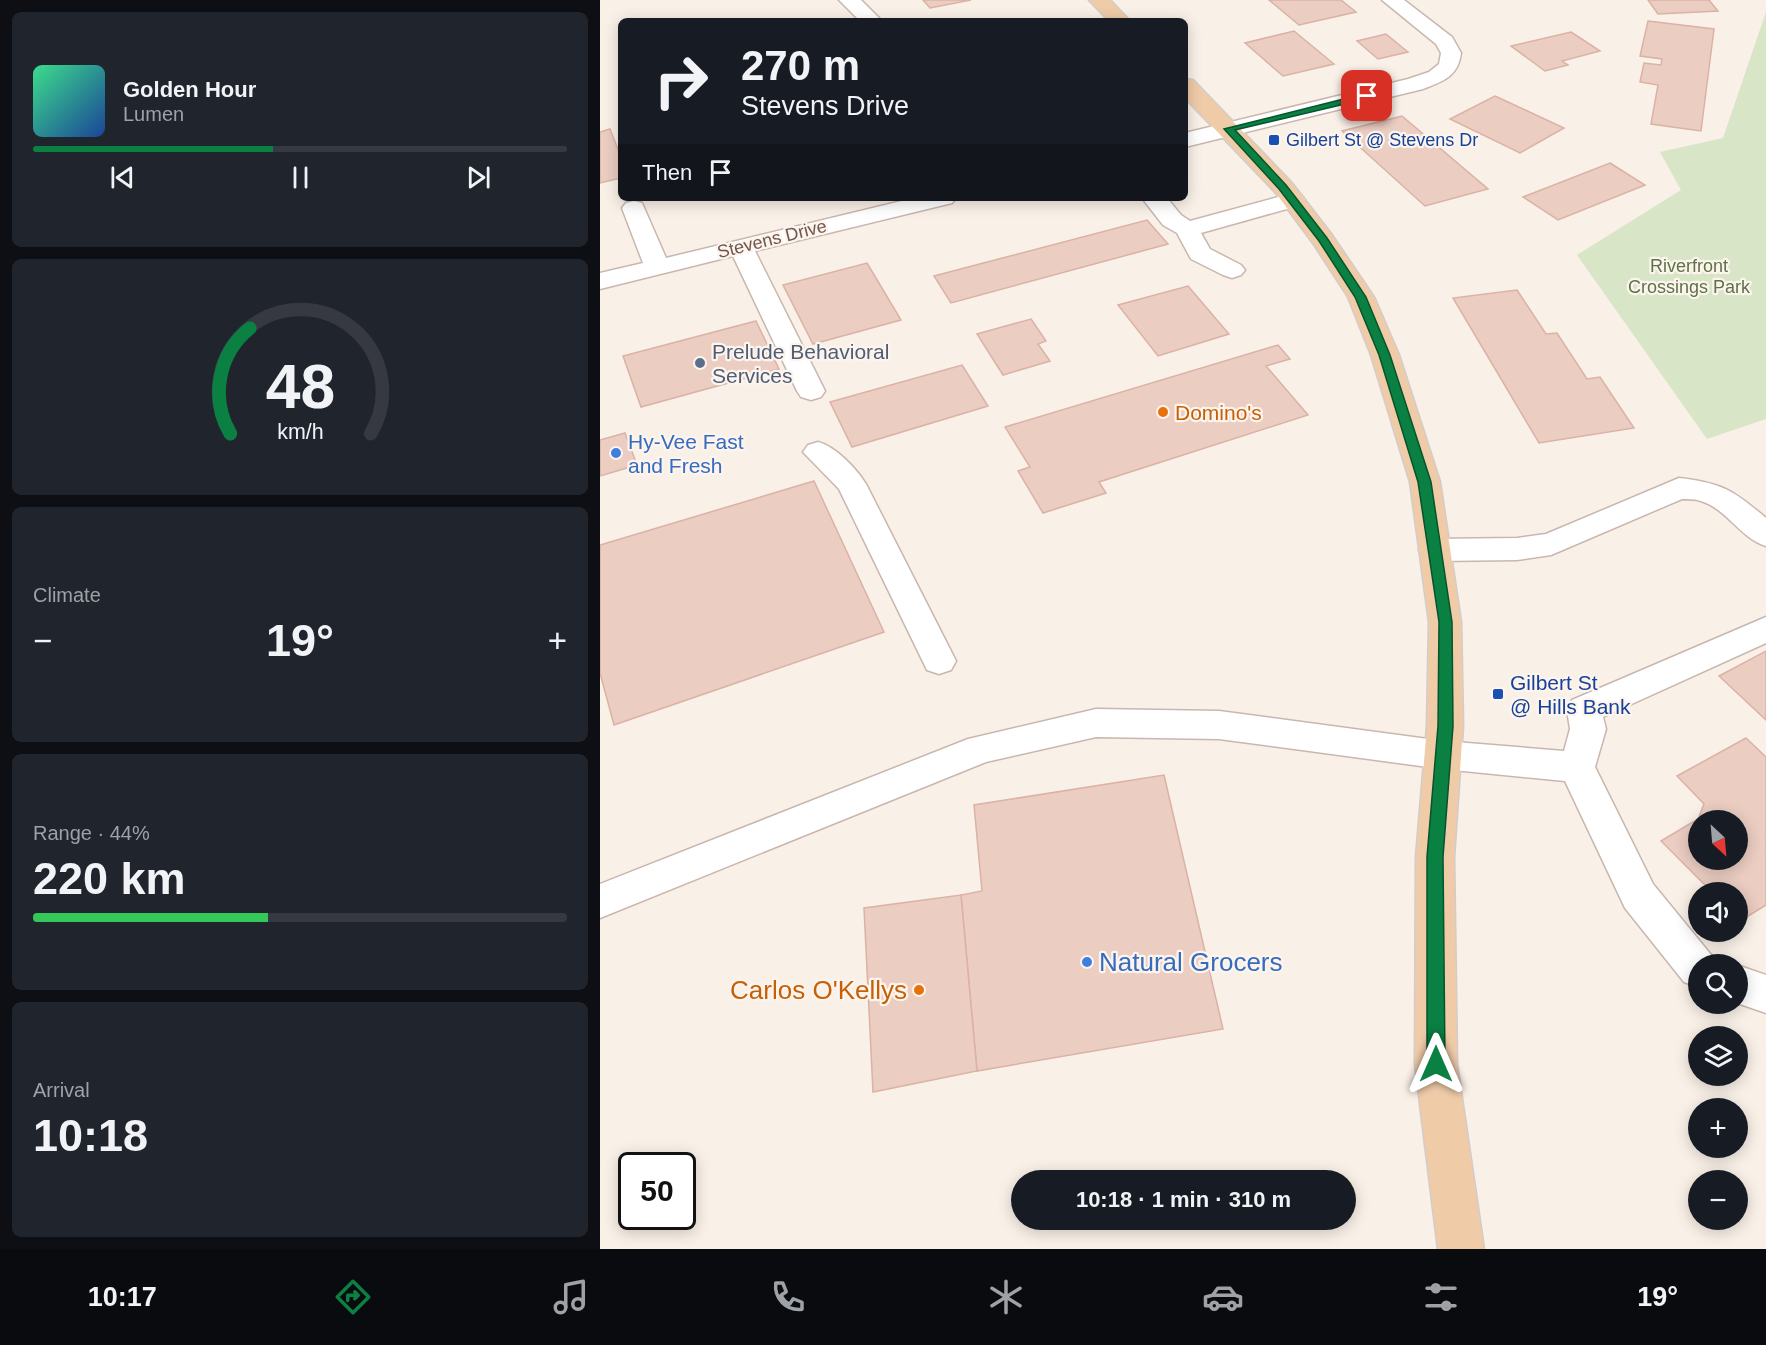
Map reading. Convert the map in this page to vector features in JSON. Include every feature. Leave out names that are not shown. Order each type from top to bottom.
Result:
[{"type":"main road","points":[[1099,0],[1117,18]]},
{"type":"main road","points":[[1188,88],[1229,129],[1293,200],[1361,297],[1384,355],[1425,482],[1445,622],[1446,726],[1435,857],[1436,1064],[1461,1249]]},
{"type":"street","points":[[849,0],[869,18]]},
{"type":"street","points":[[1188,139],[1415,84],[1436,76],[1449,66],[1451,53],[1446,41],[1392,0]]},
{"type":"street","points":[[1187,229],[1293,200]]},
{"type":"street","name":"Stevens Drive","points":[[600,281],[926,201]]},
{"type":"street","points":[[1146,201],[1187,229],[1200,254],[1232,270]]},
{"type":"street","points":[[634,208],[657,267]]},
{"type":"street","points":[[741,247],[812,391]]},
{"type":"street","points":[[818,452],[851,484],[939,661]]},
{"type":"street","points":[[1435,550],[1517,549],[1551,544],[1678,488],[1709,492],[1735,508],[1766,535]]},
{"type":"street","points":[[1688,957],[1639,896],[1577,767],[1588,729],[1584,710],[1766,629]]},
{"type":"street","points":[[600,901],[981,749],[1096,723],[1219,725],[1443,755],[1577,767]]},
{"type":"street","points":[[1748,988],[1766,994]]},
{"type":"green space","name":"Riverfront Crossings Park","points":[[1766,12],[1766,419],[1707,439],[1577,255],[1681,190],[1660,152],[1723,138]]},
{"type":"building","points":[[923,0],[971,0],[930,8]]},
{"type":"building","points":[[1269,0],[1341,0],[1356,12],[1299,25]]},
{"type":"building","points":[[1648,0],[1709,0],[1718,11],[1658,14]]},
{"type":"building","points":[[1648,21],[1714,29],[1701,131],[1651,124],[1658,85],[1640,82],[1644,63],[1661,65],[1662,59],[1640,56]]},
{"type":"building","points":[[1294,31],[1334,64],[1283,76],[1245,43]]},
{"type":"building","points":[[1571,32],[1600,51],[1562,61],[1568,65],[1545,71],[1511,46]]},
{"type":"building","points":[[1386,34],[1408,52],[1378,59],[1357,41]]},
{"type":"building","points":[[1495,96],[1564,128],[1520,153],[1450,119]]},
{"type":"building","points":[[1402,116],[1488,189],[1425,206],[1342,131]]},
{"type":"building","points":[[610,129],[618,149],[618,179],[600,183],[600,132]]},
{"type":"building","points":[[1610,163],[1645,185],[1558,220],[1523,197]]},
{"type":"building","points":[[1147,220],[1168,244],[951,303],[934,276]]},
{"type":"building","points":[[867,263],[901,320],[813,344],[783,285]]},
{"type":"building","points":[[1188,286],[1229,334],[1158,356],[1118,305]]},
{"type":"building","points":[[1517,290],[1546,334],[1557,333],[1587,379],[1600,377],[1634,428],[1539,443],[1453,298]]},
{"type":"building","points":[[1031,319],[1046,341],[1038,344],[1050,361],[1003,375],[977,334]]},
{"type":"building","name":"Prelude Behavioral Services","points":[[756,321],[779,369],[641,407],[623,356]]},
{"type":"building","points":[[1278,345],[1290,359],[1266,366],[1308,415],[1099,482],[1106,493],[1043,513],[1018,471],[1030,467],[1005,427]]},
{"type":"building","points":[[962,365],[988,406],[852,447],[830,402]]},
{"type":"building","name":"Hy-Vee Fast and Fresh","points":[[625,433],[637,465],[600,476],[600,440]]},
{"type":"building","points":[[814,481],[884,632],[614,725],[600,673],[600,545]]},
{"type":"building","points":[[1766,651],[1766,720],[1719,676]]},
{"type":"building","points":[[1746,738],[1766,757],[1766,905],[1748,916],[1748,882],[1702,882],[1690,870],[1748,870],[1748,810],[1702,810],[1704,804],[1677,776]]},
{"type":"building","name":"Natural Grocers","points":[[1164,775],[1223,1029],[977,1071],[961,895],[982,891],[974,805]]},
{"type":"building","points":[[1688,825],[1688,868],[1661,841]]},
{"type":"building","name":"Carlos O'Kellys","points":[[961,895],[977,1071],[873,1092],[864,908]]},
{"type":"place","name":"Gilbert St @ Stevens Dr","points":[[1274,140]]},
{"type":"place","name":"Prelude Behavioral Services","points":[[700,363]]},
{"type":"place","name":"Domino's","points":[[1163,412]]},
{"type":"place","name":"Hy-Vee Fast and Fresh","points":[[616,453]]},
{"type":"place","name":"Gilbert St @ Hills Bank","points":[[1498,694]]},
{"type":"place","name":"Natural Grocers","points":[[1087,962]]},
{"type":"place","name":"Carlos O'Kellys","points":[[919,990]]},
{"type":"route","points":[[1367,96],[1229,129],[1283,187],[1323,240],[1361,297],[1384,355],[1425,482],[1445,622],[1446,726],[1435,857],[1436,1064]]}]
